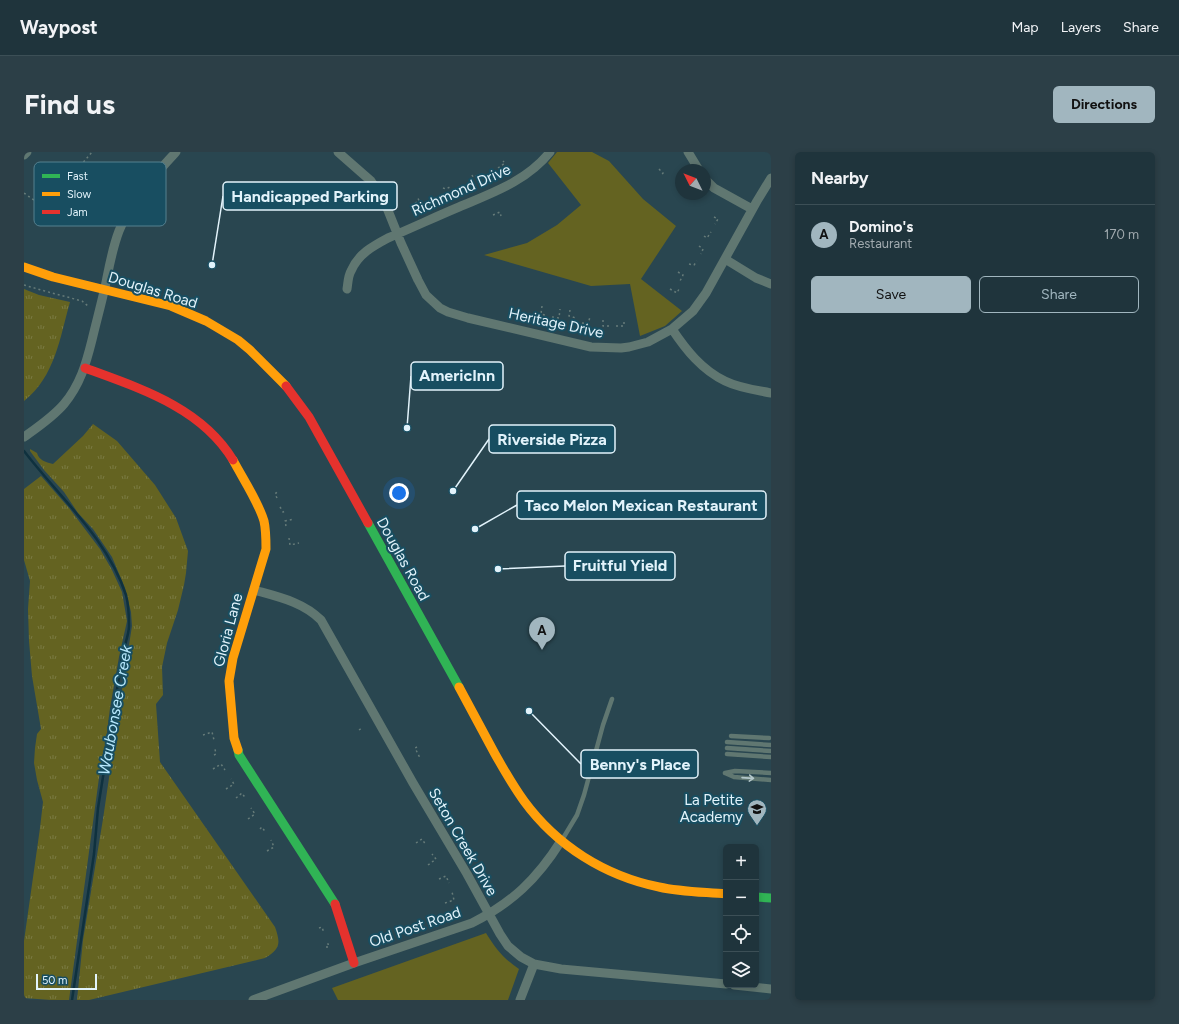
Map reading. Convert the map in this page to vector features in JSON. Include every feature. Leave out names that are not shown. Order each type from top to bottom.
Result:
[{"type":"street","points":[[24,155],[27,152]]},
{"type":"street","points":[[166,163],[176,152]]},
{"type":"street","name":"Heritage Drive","points":[[338,152],[349,155],[383,198],[418,280],[426,295],[440,308],[468,318],[591,347],[621,348],[648,342],[672,329],[694,311],[706,293],[752,209],[771,178]]},
{"type":"street","name":"Richmond Drive","points":[[347,289],[350,271],[359,258],[371,247],[507,186],[526,175],[544,160],[550,152]]},
{"type":"street","points":[[688,152],[695,164]]},
{"type":"street","points":[[711,185],[752,209]]},
{"type":"street","points":[[24,437],[47,420],[64,404],[76,388],[85,368],[110,261],[121,226]]},
{"type":"street","points":[[725,259],[756,278],[771,284]]},
{"type":"street","name":"Douglas Road","points":[[24,268],[49,276],[171,306],[206,321],[238,340],[250,350],[283,382],[308,417],[511,782],[530,809],[546,828],[561,841],[591,862],[615,874],[664,888],[723,894]]},
{"type":"street","points":[[672,329],[689,353],[706,368],[726,381],[771,394]]},
{"type":"street","name":"Gloria Lane","points":[[85,368],[157,395],[200,422],[213,435],[228,454],[255,500],[267,535],[266,548],[233,658],[229,681],[234,738],[246,766],[334,902],[354,962]]},
{"type":"street","name":"Seton Creek Drive","points":[[254,590],[294,601],[321,620],[500,934],[508,946],[521,957],[534,964],[561,969],[723,984]]},
{"type":"street","name":"Old Post Road","points":[[253,1000],[354,962],[472,923],[489,914],[515,896],[536,876],[549,860],[561,841]]},
{"type":"street","points":[[759,897],[771,898]]},
{"type":"street","points":[[520,1000],[534,964]]},
{"type":"street","points":[[759,987],[771,988]]},
{"type":"street","points":[[279,991],[282,1000]]},
{"type":"lane","points":[[561,841],[577,815],[612,699]]},
{"type":"lane","points":[[731,736],[769,738]]},
{"type":"lane","points":[[728,742],[771,745]]},
{"type":"lane","points":[[727,748],[771,751]]},
{"type":"lane","points":[[727,754],[771,757]]},
{"type":"lane","points":[[771,773],[735,771],[725,773],[734,777],[771,780]]},
{"type":"path","points":[[83,162],[92,152]]},
{"type":"path","points":[[498,168],[505,162],[504,161]]},
{"type":"path","points":[[659,169],[663,173],[661,176]]},
{"type":"path","points":[[472,175],[473,177],[479,174]]},
{"type":"path","points":[[443,188],[446,189],[452,186]]},
{"type":"path","points":[[24,193],[34,199]]},
{"type":"path","points":[[415,203],[419,201],[418,198]]},
{"type":"path","points":[[494,215],[500,212],[501,216]]},
{"type":"path","points":[[714,217],[718,219],[715,224]]},
{"type":"path","points":[[704,236],[708,238],[711,232]]},
{"type":"path","points":[[699,246],[703,249],[701,254]]},
{"type":"path","points":[[689,264],[694,265],[696,261]]},
{"type":"path","points":[[678,272],[683,275],[680,281]]},
{"type":"path","points":[[24,285],[82,301],[88,306]]},
{"type":"path","points":[[670,289],[677,293],[679,289]]},
{"type":"path","points":[[542,306],[540,314],[545,315]]},
{"type":"path","points":[[552,317],[559,318],[560,310]]},
{"type":"path","points":[[570,310],[569,316],[576,318]]},
{"type":"path","points":[[582,323],[588,324],[590,316]]},
{"type":"path","points":[[603,320],[603,326],[610,326]]},
{"type":"path","points":[[616,326],[624,326],[624,320]]},
{"type":"path","points":[[277,492],[275,494],[277,498]]},
{"type":"path","points":[[280,506],[283,512],[285,511]]},
{"type":"path","points":[[286,526],[285,521],[294,519]]},
{"type":"path","points":[[289,538],[290,545],[299,543]]},
{"type":"path","points":[[359,730],[362,728],[363,729]]},
{"type":"path","points":[[203,735],[212,732],[214,740]]},
{"type":"path","points":[[417,747],[415,748],[420,758]]},
{"type":"path","points":[[214,755],[216,754],[215,749]]},
{"type":"path","points":[[213,769],[221,764],[225,770]]},
{"type":"path","points":[[226,789],[234,784],[231,779]]},
{"type":"path","points":[[236,798],[242,793],[246,799]]},
{"type":"path","points":[[248,819],[255,814],[251,808]]},
{"type":"path","points":[[260,829],[262,827],[266,832]]},
{"type":"path","points":[[416,843],[422,839],[426,845]]},
{"type":"path","points":[[267,851],[274,847],[271,840]]},
{"type":"path","points":[[428,865],[436,859],[432,854]]},
{"type":"path","points":[[439,879],[446,876],[449,883]]},
{"type":"path","points":[[445,903],[454,900],[452,892]]},
{"type":"path","points":[[319,928],[322,927],[324,933]]},
{"type":"path","points":[[326,948],[329,946],[327,941]]},
{"type":"green space","points":[[557,152],[592,152],[609,161],[643,199],[676,226],[641,279],[682,311],[665,326],[640,336],[630,284],[591,286],[484,255],[527,243],[557,225],[581,205],[548,163]]},
{"type":"green space","points":[[24,289],[39,295],[70,302],[55,356],[50,368],[43,380],[24,401]]},
{"type":"green space","points":[[93,424],[117,441],[155,485],[176,518],[188,551],[184,585],[178,610],[167,643],[162,667],[163,695],[156,704],[160,762],[275,927],[278,938],[278,946],[274,952],[265,958],[89,1000],[77,1000],[83,940],[132,626],[131,612],[125,588],[112,557],[93,529],[78,513],[64,492],[44,470],[30,449],[37,453],[43,460],[53,464],[83,436]]},
{"type":"green space","points":[[41,476],[69,508],[100,549],[122,592],[127,621],[119,657],[101,763],[69,1000],[24,998],[24,941],[43,802],[34,763],[37,734],[41,729],[32,676],[29,641],[28,609],[30,581],[24,560],[24,489]]},
{"type":"green space","points":[[486,933],[500,953],[519,969],[508,1000],[338,1000],[332,988]]},
{"type":"waterway","name":"Waubonsee Creek","points":[[24,451],[81,519],[107,555],[118,574],[126,595],[128,610],[128,636],[123,652],[98,808],[94,854],[72,1000]]},
{"type":"traffic: fast","points":[[368,523],[459,687]]},
{"type":"traffic: fast","points":[[238,750],[239,755],[335,904]]},
{"type":"traffic: fast","points":[[759,897],[771,898]]},
{"type":"traffic: slow","points":[[24,267],[53,277],[171,306],[206,321],[238,340],[286,386]]},
{"type":"traffic: slow","points":[[233,460],[261,513],[266,531],[266,549],[233,658],[229,681],[234,738],[238,750]]},
{"type":"traffic: slow","points":[[459,687],[495,754],[524,801],[551,832],[567,845],[601,867],[639,882],[676,890],[723,894]]},
{"type":"traffic: jam","points":[[85,368],[147,392],[186,413],[204,426],[220,442],[233,460]]},
{"type":"traffic: jam","points":[[286,386],[309,417],[368,523]]},
{"type":"traffic: jam","points":[[335,904],[354,963]]},
{"type":"place","name":"Handicapped Parking","points":[[212,265]]},
{"type":"place","name":"AmericInn","points":[[407,428]]},
{"type":"place","name":"Riverside Pizza","points":[[453,491]]},
{"type":"place","name":"Taco Melon Mexican Restaurant","points":[[475,529]]},
{"type":"place","name":"Fruitful Yield","points":[[498,569]]},
{"type":"place","name":"Domino's","points":[[542,650]]},
{"type":"place","name":"Benny's Place","points":[[529,711]]},
{"type":"place","name":"La Petite Academy","points":[[757,826]]}]
